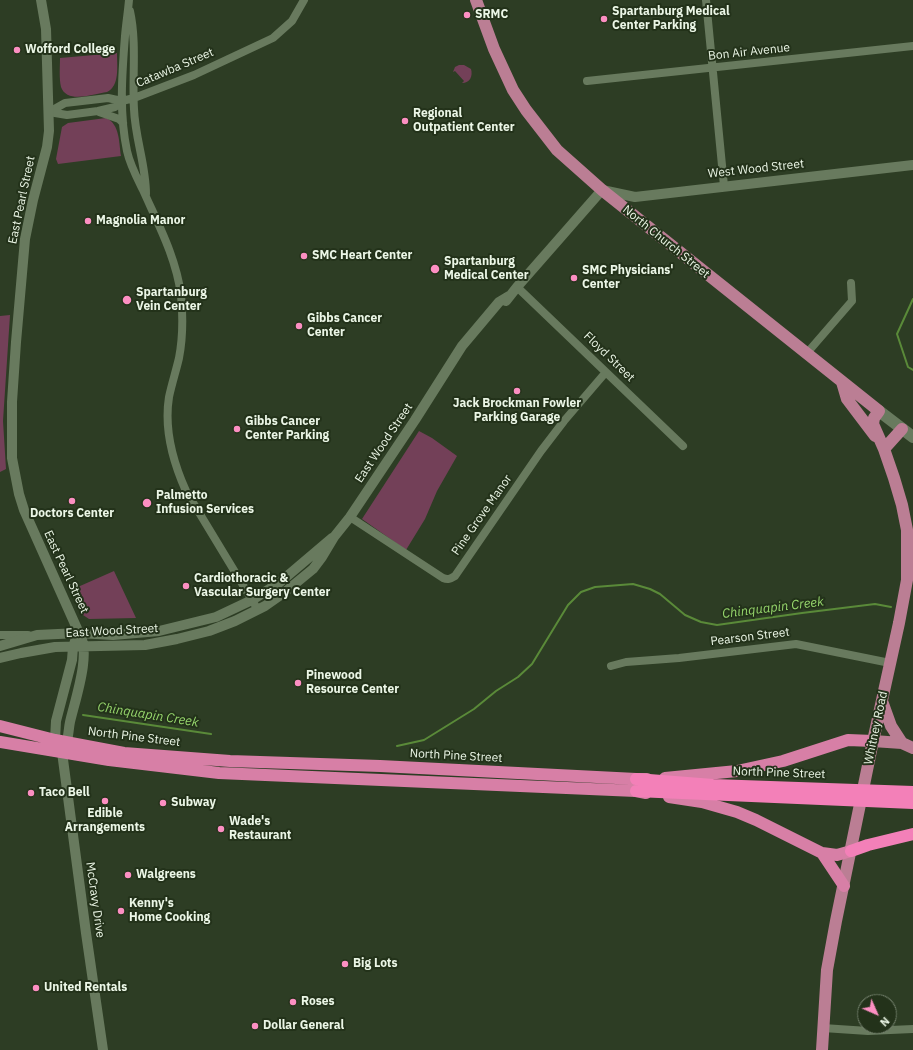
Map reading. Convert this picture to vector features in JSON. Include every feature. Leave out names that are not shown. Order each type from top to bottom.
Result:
[{"type":"highway","name":"North Pine Street","points":[[0,726],[55,740],[65,747],[146,765],[219,773],[636,792],[839,794]]},
{"type":"highway","points":[[636,779],[737,771],[783,761],[848,740],[873,741]]},
{"type":"highway","name":"North Pine Street","points":[[0,742],[230,761],[380,766],[636,779],[887,797],[913,803]]},
{"type":"highway","points":[[636,792],[702,802],[737,812],[822,853],[837,855],[868,845],[913,834]]},
{"type":"highway","name":"North Pine Street","points":[[887,797],[913,792]]},
{"type":"highway","points":[[822,853],[844,886]]},
{"type":"main road","name":"North Church Street","points":[[476,0],[494,49],[513,90],[526,110],[557,150],[602,190],[913,437]]},
{"type":"main road","points":[[842,382],[847,399],[884,448],[902,429]]},
{"type":"main road","name":"Whitney Road","points":[[822,1050],[827,970],[873,741],[903,604],[906,580],[908,555],[907,530],[902,505],[884,448],[873,424],[874,418],[879,411]]},
{"type":"main road","points":[[882,700],[891,726],[902,743]]},
{"type":"main road","points":[[873,741],[902,743],[913,748]]},
{"type":"street","name":"East Pearl Street","points":[[41,0],[46,29],[49,112],[47,147],[33,200],[26,239],[12,402],[12,458],[19,494],[24,510],[83,639],[84,646],[82,669],[65,747]]},
{"type":"street","name":"Catawba Street","points":[[49,112],[65,103],[108,98],[122,101],[134,98],[194,75],[273,38],[292,21],[304,0]]},
{"type":"street","points":[[706,0],[714,68],[724,186]]},
{"type":"street","points":[[129,2],[133,25],[134,110],[146,178],[146,197]]},
{"type":"street","points":[[129,2],[122,75],[123,123],[127,152],[170,249],[177,274],[181,297],[181,344],[179,360],[169,398],[168,411],[170,436],[175,463],[186,491],[258,610]]},
{"type":"street","name":"Bon Air Avenue","points":[[587,81],[913,46]]},
{"type":"street","name":"Catawba Street","points":[[49,112],[67,115],[98,112],[115,107],[122,101]]},
{"type":"street","name":"Catawba Street","points":[[98,112],[119,119],[123,123]]},
{"type":"street","name":"West Wood Street","points":[[602,190],[635,196],[913,165]]},
{"type":"street","name":"East Wood Street","points":[[0,658],[38,649],[145,644],[177,639],[222,627],[258,610],[285,592],[313,569],[327,551],[334,537],[350,517],[453,361],[469,348],[497,315],[509,296],[602,190]]},
{"type":"street","points":[[807,353],[852,301],[851,283]]},
{"type":"street","name":"Floyd Street","points":[[517,287],[683,446]]},
{"type":"street","name":"Pine Grove Manor","points":[[350,517],[443,578],[447,580],[451,579],[459,570],[544,446],[606,372]]},
{"type":"street","name":"East Wood Street","points":[[0,646],[37,635],[79,633],[113,635],[159,631],[216,617],[252,600],[286,578],[321,546],[334,537]]},
{"type":"street","name":"East Pearl Street","points":[[55,740],[56,721],[72,660],[72,647],[79,633]]},
{"type":"street","points":[[0,635],[37,635]]},
{"type":"street","name":"Pearson Street","points":[[611,666],[626,662],[686,657],[796,644],[890,663]]},
{"type":"street","name":"McCravy Drive","points":[[65,747],[85,928],[103,1050]]},
{"type":"street","points":[[823,1028],[868,1031],[913,1029]]},
{"type":"shaded area","points":[[117,53],[116,80],[111,89],[107,92],[74,97],[64,92],[60,84],[60,58]]},
{"type":"shaded area","points":[[464,65],[471,69],[472,72],[471,77],[465,83],[462,83],[464,81],[455,71],[453,72],[455,67]]},
{"type":"shaded area","points":[[106,118],[114,125],[118,134],[121,156],[58,164],[56,159],[62,127],[68,123]]},
{"type":"shaded area","points":[[10,315],[3,421],[6,469],[0,472],[0,316]]},
{"type":"shaded area","points":[[419,431],[432,438],[457,456],[437,491],[425,519],[406,550],[362,519]]},
{"type":"shaded area","points":[[114,571],[136,618],[89,619],[83,615],[71,590]]},
{"type":"waterway","points":[[913,299],[897,334],[908,367],[913,370]]},
{"type":"waterway","name":"Chinquapin Creek","points":[[397,746],[424,740],[474,709],[496,691],[518,677],[532,664],[568,605],[581,592],[595,587],[633,584],[650,589],[660,594],[685,615],[701,622],[717,625],[875,604],[891,607]]},
{"type":"waterway","name":"Chinquapin Creek","points":[[83,715],[211,734]]},
{"type":"place","name":"SRMC","points":[[467,15]]},
{"type":"place","name":"Spartanburg Medical Center Parking","points":[[604,19]]},
{"type":"place","name":"Wofford College","points":[[17,50]]},
{"type":"place","name":"Regional Outpatient Center","points":[[405,121]]},
{"type":"place","name":"Magnolia Manor","points":[[88,221]]},
{"type":"place","name":"SMC Heart Center","points":[[304,256]]},
{"type":"place","name":"Spartanburg Medical Center","points":[[435,269]]},
{"type":"place","name":"SMC Physicians' Center","points":[[574,278]]},
{"type":"place","name":"Spartanburg Vein Center","points":[[127,300]]},
{"type":"place","name":"Gibbs Cancer Center","points":[[299,326]]},
{"type":"place","name":"Jack Brockman Fowler Parking Garage","points":[[517,391]]},
{"type":"place","name":"Gibbs Cancer Center Parking","points":[[237,429]]},
{"type":"place","name":"Doctors Center","points":[[72,501]]},
{"type":"place","name":"Palmetto Infusion Services","points":[[147,503]]},
{"type":"place","name":"Cardiothoracic & Vascular Surgery Center","points":[[186,586]]},
{"type":"place","name":"Pinewood Resource Center","points":[[298,683]]},
{"type":"place","name":"Taco Bell","points":[[31,793]]},
{"type":"place","name":"Edible Arrangements","points":[[105,801]]},
{"type":"place","name":"Subway","points":[[163,803]]},
{"type":"place","name":"Wade's Restaurant","points":[[221,829]]},
{"type":"place","name":"Walgreens","points":[[128,875]]},
{"type":"place","name":"Kenny's Home Cooking","points":[[121,911]]},
{"type":"place","name":"Big Lots","points":[[345,964]]},
{"type":"place","name":"United Rentals","points":[[36,988]]},
{"type":"place","name":"Roses","points":[[293,1002]]},
{"type":"place","name":"Dollar General","points":[[255,1026]]}]
